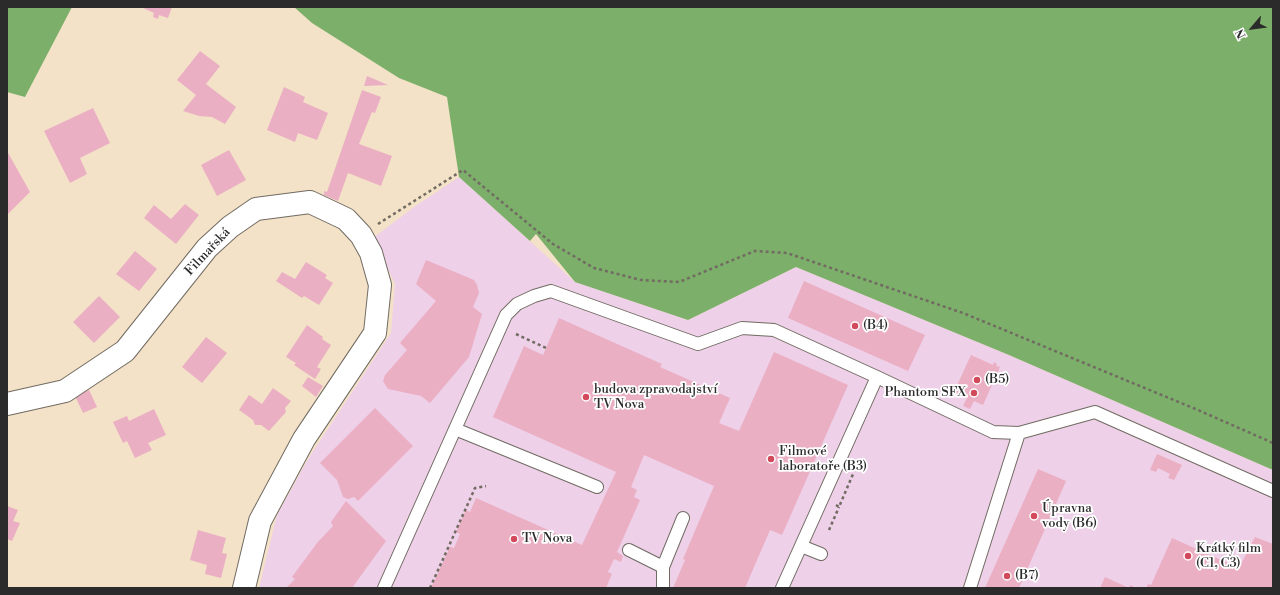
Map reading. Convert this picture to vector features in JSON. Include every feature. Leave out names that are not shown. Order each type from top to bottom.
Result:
[{"type":"street","name":"Filmařská","points":[[7,404],[66,391],[125,351],[207,248],[230,227],[256,209],[310,202],[346,219],[361,235],[370,253],[380,285],[375,333],[304,439],[260,521],[244,588]]},
{"type":"lane","points":[[384,588],[506,315],[517,304],[551,291],[698,344],[742,328],[774,330],[993,432],[1019,433],[1095,412],[1273,491]]},
{"type":"lane","points":[[782,588],[877,377]]},
{"type":"lane","points":[[455,430],[597,487]]},
{"type":"lane","points":[[970,588],[1019,433]]},
{"type":"lane","points":[[662,588],[663,566],[683,518]]},
{"type":"lane","points":[[801,546],[821,554]]},
{"type":"lane","points":[[629,550],[663,566]]},
{"type":"path","points":[[391,215],[463,170],[553,244],[594,268],[641,280],[679,282],[755,251],[787,253],[963,313],[1198,410],[1273,443]]},
{"type":"path","points":[[501,327],[546,348]]},
{"type":"path","points":[[430,588],[475,488],[486,486]]},
{"type":"path","points":[[829,530],[839,506]]},
{"type":"shaded area","points":[[459,177],[575,282],[688,320],[796,267],[1009,355],[1273,470],[1273,588],[259,588],[277,515],[308,459],[391,333],[395,284],[373,238],[414,207]]},
{"type":"green space","points":[[7,7],[72,7],[25,97],[7,92]]},
{"type":"green space","points":[[294,7],[1273,7],[1273,470],[1009,355],[796,267],[688,320],[575,282],[536,234],[530,241],[459,177],[447,97],[399,78],[312,23]]},
{"type":"building","points":[[141,7],[172,7],[168,18],[159,15],[158,19],[153,17],[154,13]]},
{"type":"building","points":[[200,51],[220,66],[206,84],[236,107],[225,124],[212,117],[199,116],[183,111],[196,95],[177,80]]},
{"type":"building","points":[[367,76],[388,85],[364,86]]},
{"type":"building","points":[[284,87],[305,97],[303,102],[328,113],[317,140],[298,133],[295,142],[267,130]]},
{"type":"building","points":[[362,90],[381,97],[375,113],[372,112],[359,144],[392,156],[381,186],[348,173],[338,201],[324,195],[324,191],[327,192]]},
{"type":"building","points":[[93,108],[110,143],[80,158],[87,174],[70,183],[44,131]]},
{"type":"building","points":[[229,150],[246,180],[217,196],[201,165]]},
{"type":"building","points":[[7,151],[30,192],[7,215]]},
{"type":"building","points":[[185,204],[199,215],[176,244],[144,218],[154,205],[171,219]]},
{"type":"building","points":[[135,251],[157,269],[139,291],[116,274]]},
{"type":"building","points":[[426,260],[474,280],[479,293],[473,307],[482,314],[469,357],[430,403],[421,396],[388,389],[383,381],[385,375],[407,350],[400,343],[436,301],[416,284]]},
{"type":"building","points":[[306,262],[327,275],[325,278],[333,283],[319,305],[304,296],[302,298],[276,281],[282,272],[295,279]]},
{"type":"building","name":"(B4)","points":[[804,281],[925,335],[908,371],[788,318]]},
{"type":"building","points":[[99,296],[120,317],[94,343],[73,322]]},
{"type":"building","points":[[559,318],[662,364],[660,367],[730,398],[719,423],[739,431],[774,352],[848,385],[782,535],[770,530],[745,588],[673,588],[685,560],[683,559],[714,486],[644,455],[631,487],[637,490],[634,497],[640,500],[617,552],[623,556],[621,562],[614,559],[608,572],[612,574],[606,588],[431,588],[450,547],[454,548],[460,534],[456,532],[466,510],[470,512],[476,498],[582,545],[616,472],[493,417],[524,346],[543,355]]},
{"type":"building","points":[[307,325],[331,345],[317,367],[321,369],[315,379],[294,365],[296,363],[286,357]]},
{"type":"building","points":[[206,337],[227,353],[202,383],[182,367]]},
{"type":"building","name":"(B5)","points":[[971,355],[993,365],[994,362],[997,364],[996,366],[1000,367],[983,405],[974,401],[970,409],[963,406],[967,398],[954,392]]},
{"type":"building","points":[[308,377],[323,386],[316,397],[302,386]]},
{"type":"building","points":[[273,388],[291,401],[285,408],[286,412],[269,431],[261,425],[255,425],[253,420],[239,410],[249,395],[262,404]]},
{"type":"building","points":[[89,390],[97,407],[83,413],[75,396]]},
{"type":"building","points":[[375,408],[413,446],[358,501],[354,497],[348,499],[343,497],[337,480],[320,463]]},
{"type":"building","points":[[154,409],[166,435],[148,443],[152,450],[135,458],[127,441],[123,443],[113,422],[127,416],[129,421]]},
{"type":"building","points":[[1157,454],[1182,465],[1174,480],[1168,478],[1170,474],[1158,468],[1156,472],[1150,470]]},
{"type":"building","name":"Úpravna vody (B6)","points":[[1038,469],[1066,481],[1019,588],[985,588]]},
{"type":"building","points":[[346,501],[386,541],[352,588],[286,588],[295,579],[292,577],[317,543],[333,526],[331,522]]},
{"type":"building","points":[[7,506],[18,510],[13,521],[20,523],[12,541],[7,539]]},
{"type":"building","points":[[198,530],[226,538],[222,553],[227,554],[221,578],[205,574],[207,565],[190,560]]},
{"type":"building","name":"Krátký film (C1, C3)","points":[[1255,537],[1273,544],[1273,588],[1146,588],[1148,584],[1151,585],[1172,538],[1239,568]]},
{"type":"building","points":[[1105,577],[1129,588],[1100,588]]},
{"type":"place","name":"(B4)","points":[[855,326]]},
{"type":"place","name":"(B5)","points":[[977,380]]},
{"type":"place","name":"Phantom SFX","points":[[974,393]]},
{"type":"place","name":"budova zpravodajství TV Nova","points":[[586,397]]},
{"type":"place","name":"Filmové laboratoře (B3)","points":[[771,459]]},
{"type":"place","name":"Úpravna vody (B6)","points":[[1034,516]]},
{"type":"place","name":"TV Nova","points":[[514,539]]},
{"type":"place","name":"Krátký film (C1, C3)","points":[[1188,556]]},
{"type":"place","name":"(B7)","points":[[1007,576]]}]
